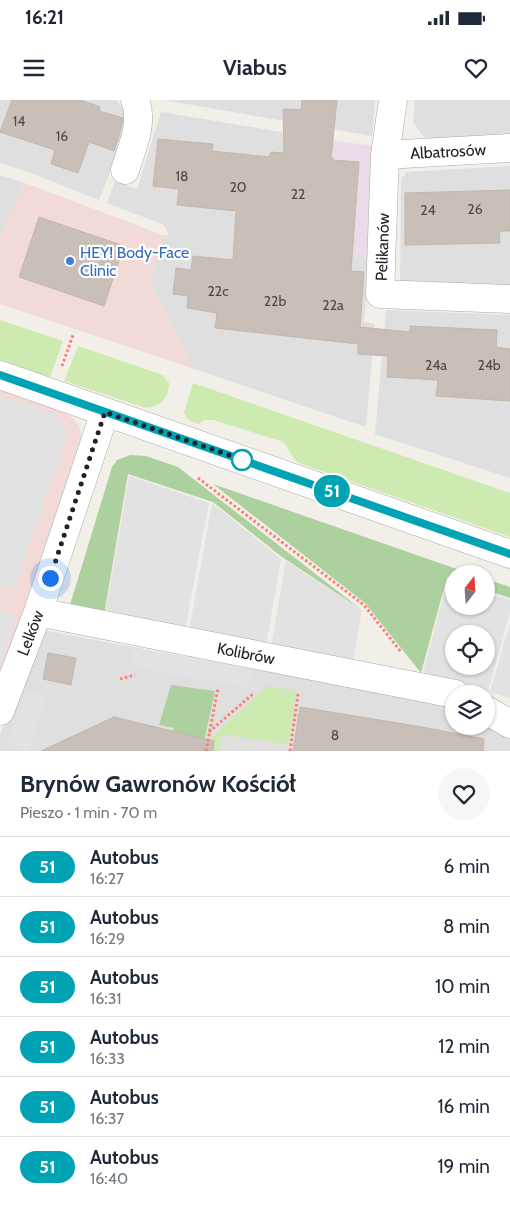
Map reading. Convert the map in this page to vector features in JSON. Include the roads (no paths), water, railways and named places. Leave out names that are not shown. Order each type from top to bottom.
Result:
[{"type":"street","points":[[125,170],[137,132],[139,110],[135,100]]},
{"type":"street","name":"Pelikanów","points":[[393,100],[385,154],[380,294],[510,299]]},
{"type":"street","name":"Albatrosów","points":[[385,154],[510,148]]},
{"type":"street","points":[[0,375],[510,554]]},
{"type":"street","name":"Lelków","points":[[0,711],[38,612],[105,412]]},
{"type":"street","name":"Kolibrów","points":[[38,612],[445,692]]},
{"type":"street","points":[[495,715],[510,724]]},
{"type":"place","name":"HEY! Body-Face Clinic","points":[[70,261]]}]
